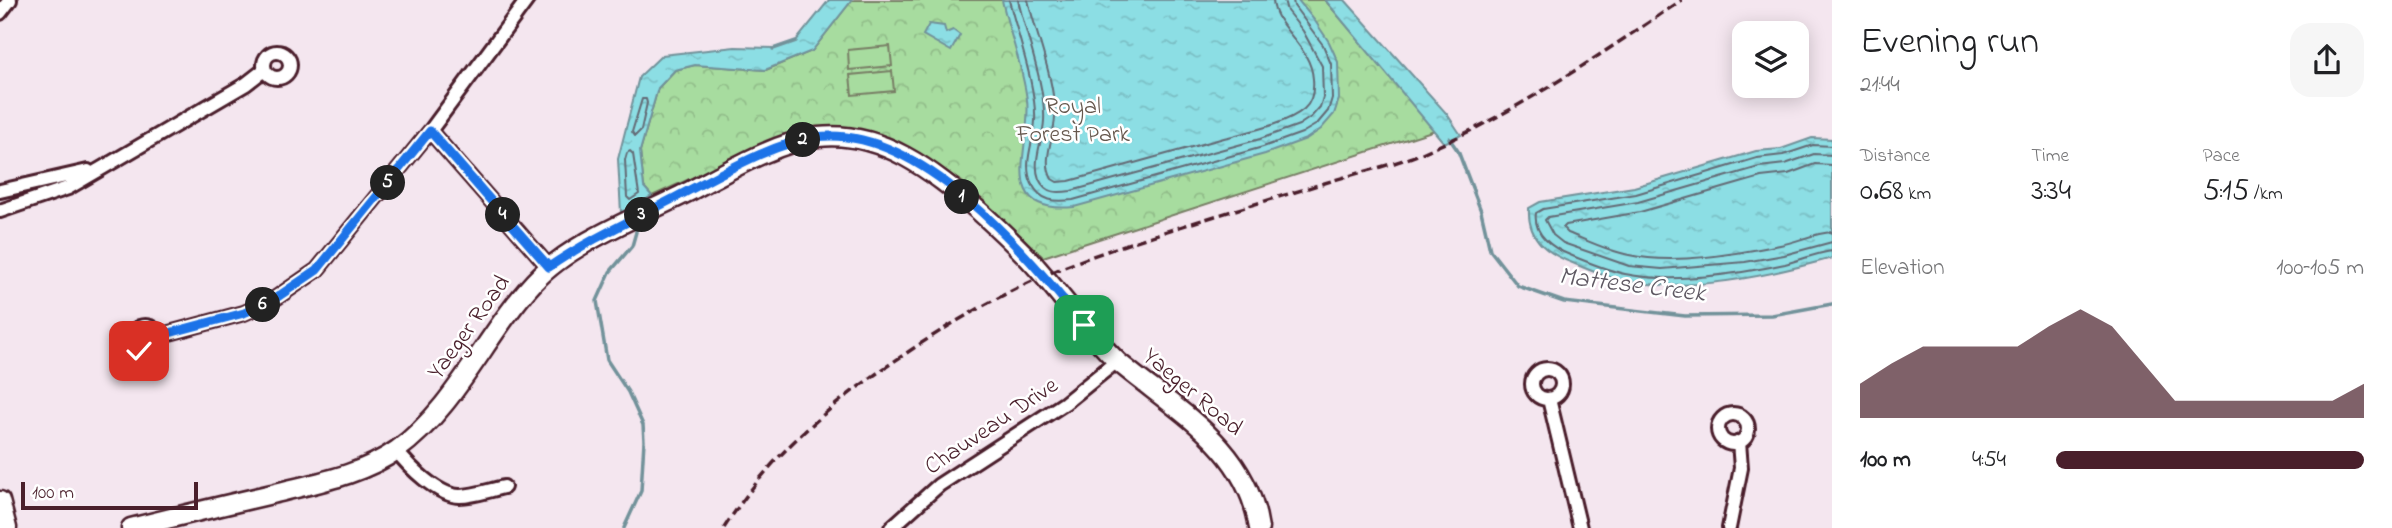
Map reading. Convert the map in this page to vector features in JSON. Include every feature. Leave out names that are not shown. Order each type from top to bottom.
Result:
[{"type":"street","points":[[0,13],[10,0]]},
{"type":"street","points":[[158,336],[244,313],[273,300],[317,270],[430,131],[527,0]]},
{"type":"street","points":[[0,211],[68,188],[246,84],[264,70]]},
{"type":"street","points":[[430,131],[549,267]]},
{"type":"street","name":"Yaeger Road","points":[[131,528],[336,478],[369,466],[417,434],[444,403],[517,303],[549,267],[589,242],[749,162],[791,144],[815,137],[835,136],[863,139],[915,160],[1003,233],[1040,271],[1101,346],[1223,450],[1247,483],[1259,528]]},
{"type":"street","points":[[0,191],[98,169]]},
{"type":"street","name":"Chauveau Drive","points":[[891,528],[939,485],[1065,403],[1117,361]]},
{"type":"street","points":[[1549,398],[1580,528]]},
{"type":"street","points":[[1729,528],[1741,468],[1739,442]]},
{"type":"street","points":[[396,450],[422,477],[448,494],[459,496],[504,487]]},
{"type":"street","points":[[0,500],[7,528]]},
{"type":"green space","name":"Royal Forest Park","points":[[852,0],[1325,0],[1435,130],[1043,257],[964,183],[887,137],[804,127],[652,196],[644,187],[640,151],[658,88],[675,70],[695,65],[766,70],[812,51]]},
{"type":"green space","points":[[890,46],[892,66],[849,70],[848,50]]},
{"type":"green space","points":[[892,71],[894,91],[852,95],[850,75]]},
{"type":"water","points":[[829,0],[852,0],[812,51],[765,70],[695,65],[675,70],[658,88],[640,151],[644,187],[652,196],[621,213],[618,159],[639,77],[662,55],[735,47],[775,48],[796,41]]},
{"type":"water","points":[[1002,0],[1298,0],[1329,42],[1338,62],[1339,99],[1334,114],[1321,129],[1306,139],[1265,154],[1074,207],[1049,207],[1033,200],[1025,188],[1022,173],[1027,100]]},
{"type":"water","points":[[1325,0],[1345,0],[1447,114],[1461,135],[1444,143]]},
{"type":"water","points":[[929,24],[944,26],[946,33],[953,30],[960,35],[951,51],[923,35]]},
{"type":"water","points":[[1812,138],[1832,139],[1832,258],[1730,280],[1676,285],[1650,284],[1613,278],[1556,256],[1541,244],[1532,229],[1529,208],[1540,202],[1634,187],[1756,151],[1781,149]]},
{"type":"waterway","name":"Mattese Creek","points":[[773,49],[796,41]]},
{"type":"waterway","name":"Mattese Creek","points":[[1449,138],[1458,151],[1481,211],[1490,250],[1518,286],[1564,302],[1685,316],[1772,315],[1832,304]]},
{"type":"waterway","name":"Mattese Creek","points":[[624,528],[641,491],[643,425],[628,392],[607,360],[597,301],[610,272],[632,246],[636,224]]},
{"type":"railway","points":[[724,528],[763,475],[830,409],[908,352],[980,308],[1054,271],[1107,251],[1422,153],[1523,102],[1682,0]]},
{"type":"route","points":[[139,351],[152,351],[158,345],[158,336],[244,313],[273,300],[317,270],[430,131],[549,267],[589,242],[771,151],[815,137],[863,139],[915,160],[958,193],[1025,254],[1084,325]]}]
